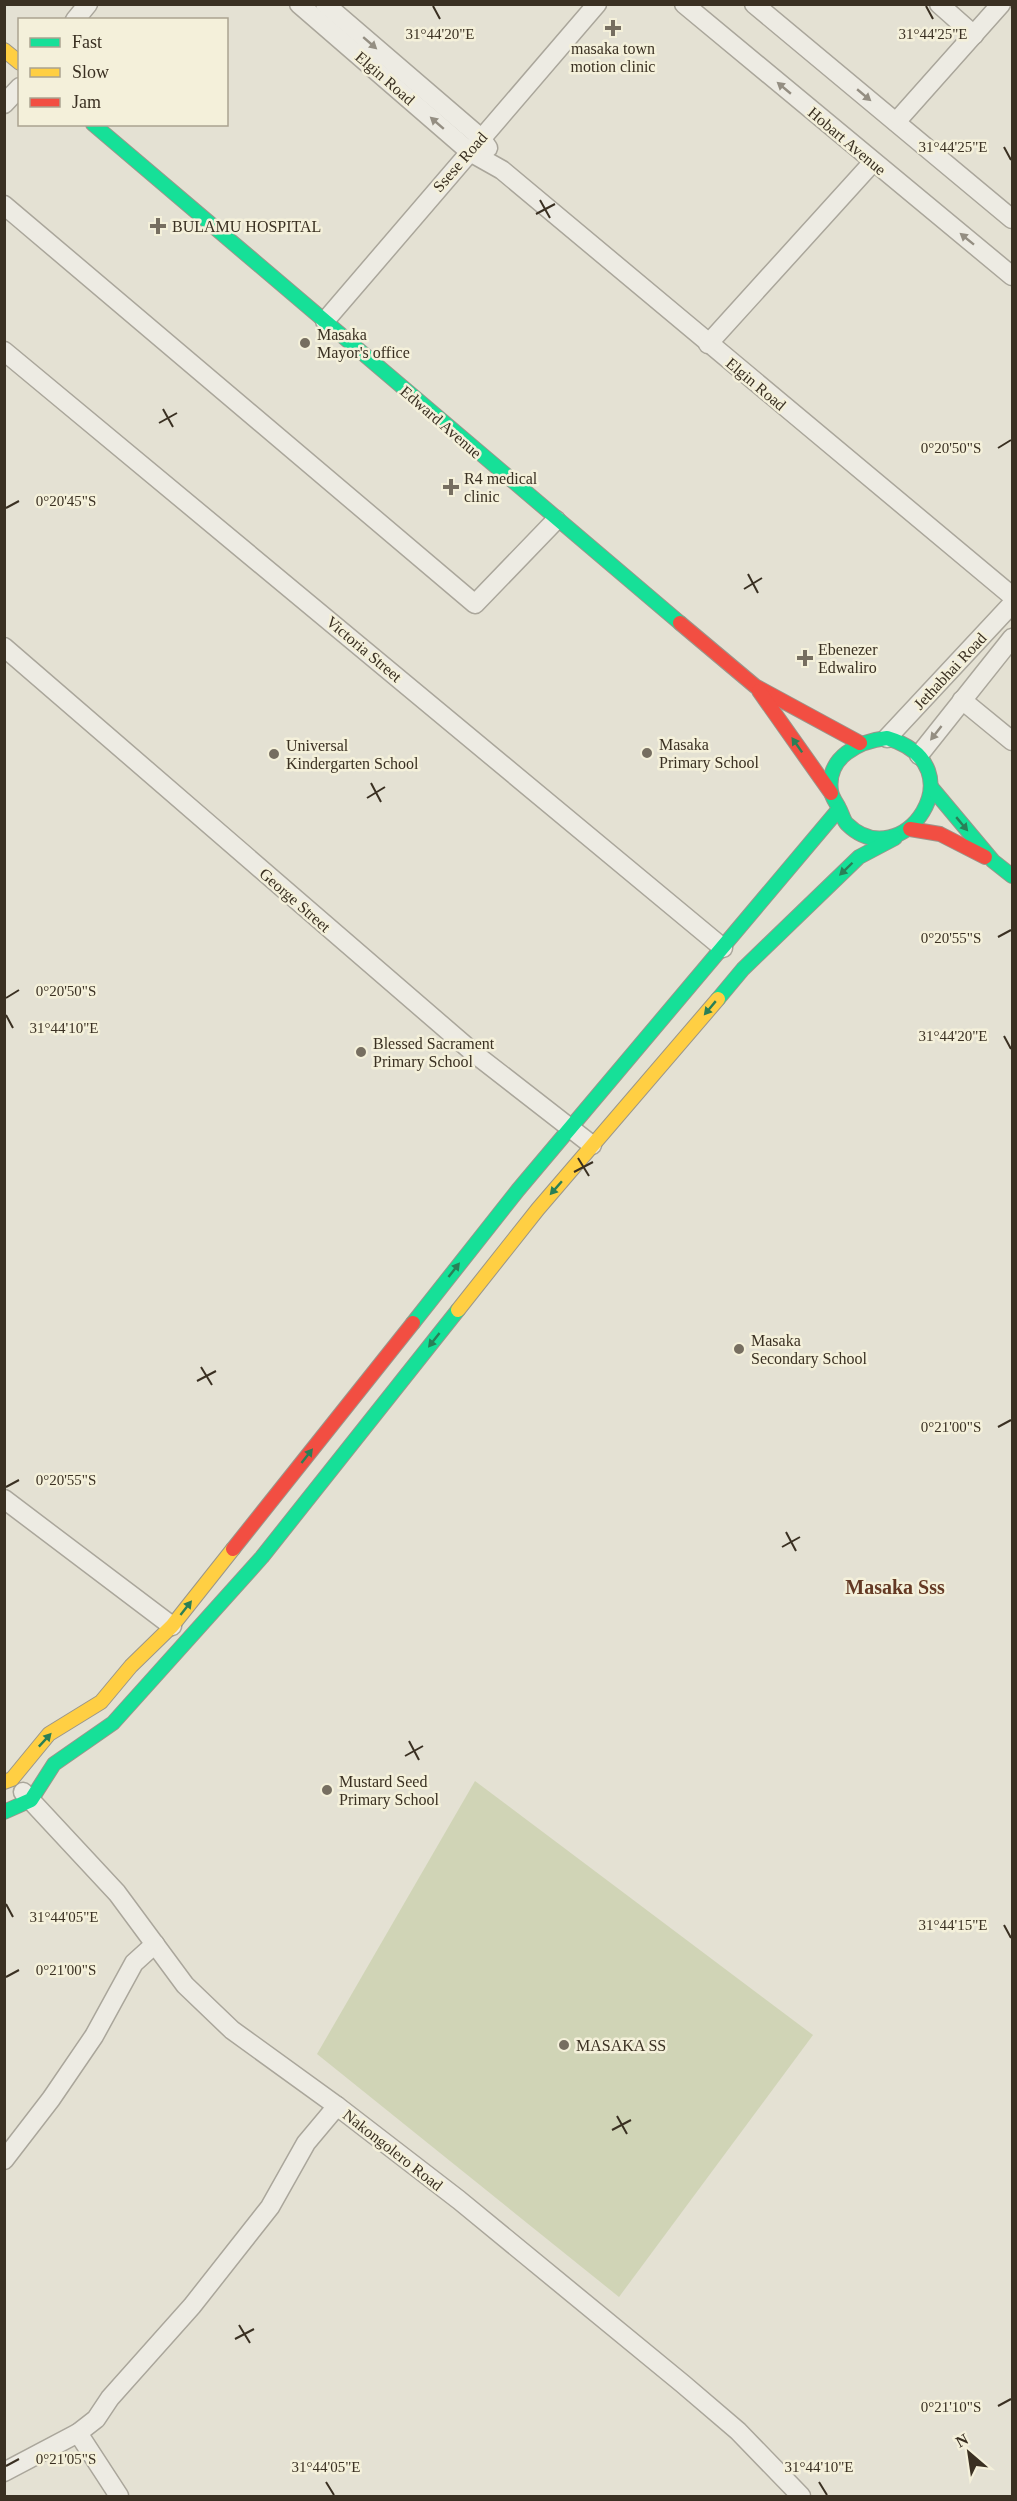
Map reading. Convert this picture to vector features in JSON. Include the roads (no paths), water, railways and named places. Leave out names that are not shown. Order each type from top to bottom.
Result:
[{"type":"street","points":[[77,18],[88,4]]},
{"type":"street","name":"Elgin Road","points":[[299,4],[476,145]]},
{"type":"street","name":"Elgin Road","points":[[325,4],[502,170],[1012,596]]},
{"type":"street","name":"Ssese Road","points":[[325,321],[597,4]]},
{"type":"street","name":"Hobart Avenue","points":[[684,4],[1012,276]]},
{"type":"street","points":[[754,4],[1012,219]]},
{"type":"street","points":[[939,4],[974,35]]},
{"type":"street","points":[[896,122],[1000,4]]},
{"type":"street","points":[[4,50],[18,61]]},
{"type":"street","points":[[4,104],[18,89]]},
{"type":"street","name":"Edward Avenue","points":[[95,126],[556,520],[755,686],[860,744]]},
{"type":"street","points":[[708,344],[873,162]]},
{"type":"street","points":[[4,205],[475,604],[556,520]]},
{"type":"street","name":"Victoria Street","points":[[4,351],[723,948]]},
{"type":"street","name":"Jethabhai Road","points":[[887,738],[1012,604]]},
{"type":"street","name":"Jethabhai Road","points":[[919,755],[1012,638]]},
{"type":"street","name":"George Street","points":[[4,647],[474,1054],[592,1145]]},
{"type":"street","points":[[755,686],[831,793],[845,823],[860,833],[877,838],[895,838]]},
{"type":"street","points":[[962,700],[1012,741]]},
{"type":"street","points":[[4,1812],[31,1800],[54,1764],[113,1723],[262,1557],[530,1218],[743,969],[859,857],[910,829],[926,810],[931,787],[928,770],[919,755],[905,744],[887,738],[869,740],[851,748],[839,762],[832,777],[831,793]]},
{"type":"street","points":[[931,787],[993,861]]},
{"type":"street","points":[[8,1780],[49,1734],[101,1702],[131,1666],[172,1626],[518,1191],[839,809]]},
{"type":"street","points":[[910,829],[940,834],[993,861],[1012,876]]},
{"type":"street","points":[[4,1499],[172,1626]]},
{"type":"street","name":"Nakongolero Road","points":[[8,1780],[31,1800],[117,1893],[185,1985],[232,2030],[338,2106],[459,2200],[738,2431],[801,2496]]},
{"type":"street","points":[[4,2160],[51,2099],[93,2036],[134,1964],[155,1944]]},
{"type":"street","points":[[4,2472],[78,2433],[96,2419],[110,2398],[200,2297],[270,2206],[306,2143],[338,2106]]},
{"type":"street","points":[[78,2433],[119,2496]]},
{"type":"place","name":"masaka town motion clinic","points":[[613,28]]},
{"type":"place","name":"BULAMU HOSPITAL","points":[[158,226]]},
{"type":"place","name":"Masaka Mayor's office","points":[[305,343]]},
{"type":"place","name":"R4 medical clinic","points":[[451,487]]},
{"type":"place","name":"Ebenezer Edwaliro","points":[[805,658]]},
{"type":"place","name":"Masaka Primary School","points":[[647,753]]},
{"type":"place","name":"Universal Kindergarten School","points":[[274,754]]},
{"type":"place","name":"Blessed Sacrament Primary School","points":[[361,1052]]},
{"type":"place","name":"Masaka Secondary School","points":[[739,1349]]},
{"type":"place","name":"Mustard Seed Primary School","points":[[327,1790]]},
{"type":"place","name":"MASAKA SS","points":[[564,2045]]},
{"type":"district","name":"Masaka Sss","points":[[895,1587]]}]
